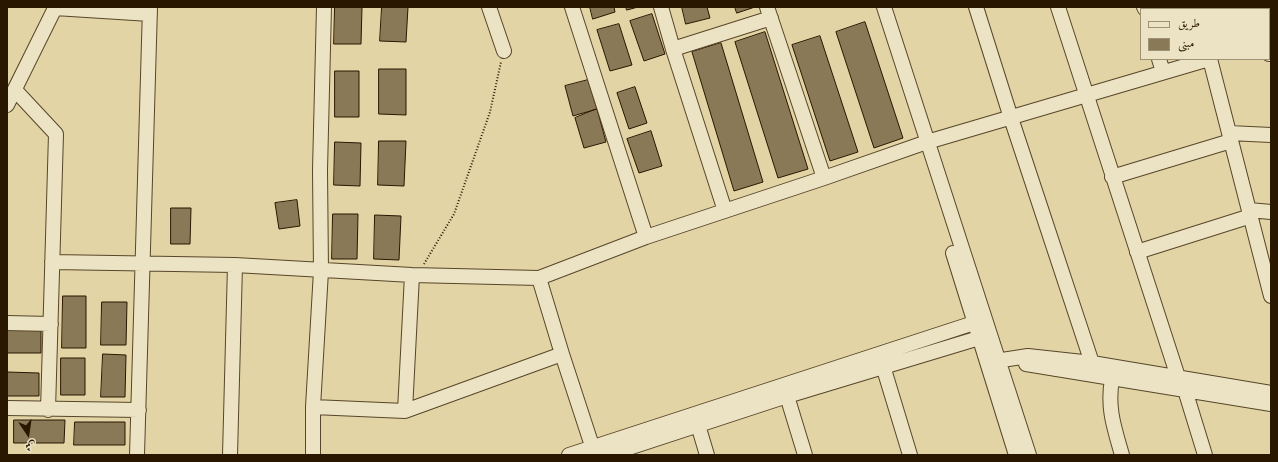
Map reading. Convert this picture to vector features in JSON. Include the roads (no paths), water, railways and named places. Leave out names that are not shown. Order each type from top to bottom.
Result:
[{"type":"street","points":[[313,455],[313,407],[320,271],[320,170],[324,7]]},
{"type":"street","points":[[489,7],[504,51]]},
{"type":"street","points":[[572,7],[646,237]]},
{"type":"street","points":[[661,7],[725,211]]},
{"type":"street","points":[[876,7],[924,143]]},
{"type":"street","points":[[884,7],[924,143],[984,336],[1029,455]]},
{"type":"street","points":[[976,7],[1092,363]]},
{"type":"street","points":[[1058,7],[1178,377]]},
{"type":"street","points":[[7,105],[55,8],[150,10],[137,455]]},
{"type":"street","points":[[673,49],[769,13],[824,178]]},
{"type":"street","points":[[52,262],[235,265],[320,271],[540,278],[646,237],[924,143],[1086,96],[1161,66],[1203,60]]},
{"type":"street","points":[[1210,60],[1271,294]]},
{"type":"street","points":[[15,90],[56,134],[48,410]]},
{"type":"street","points":[[1112,177],[1230,137],[1271,135]]},
{"type":"street","points":[[1137,252],[1250,213],[1271,212]]},
{"type":"street","points":[[230,455],[235,265]]},
{"type":"street","points":[[405,411],[415,275]]},
{"type":"street","points":[[540,278],[562,354],[593,451]]},
{"type":"street","points":[[569,455],[593,451],[980,321]]},
{"type":"street","points":[[7,323],[51,324]]},
{"type":"street","points":[[607,455],[786,396],[984,336]]},
{"type":"street","points":[[313,407],[405,411],[562,354]]},
{"type":"street","points":[[993,362],[1028,356],[1092,363],[1271,393]]},
{"type":"street","points":[[1016,359],[1030,365],[1271,404]]},
{"type":"street","points":[[993,362],[1016,455]]},
{"type":"street","points":[[883,366],[910,455]]},
{"type":"street","points":[[1112,379],[1110,396],[1111,414],[1122,455]]},
{"type":"street","points":[[1185,390],[1205,455]]},
{"type":"street","points":[[786,396],[805,455]]},
{"type":"street","points":[[7,408],[48,410],[139,410]]},
{"type":"street","points":[[698,425],[708,455]]}]
